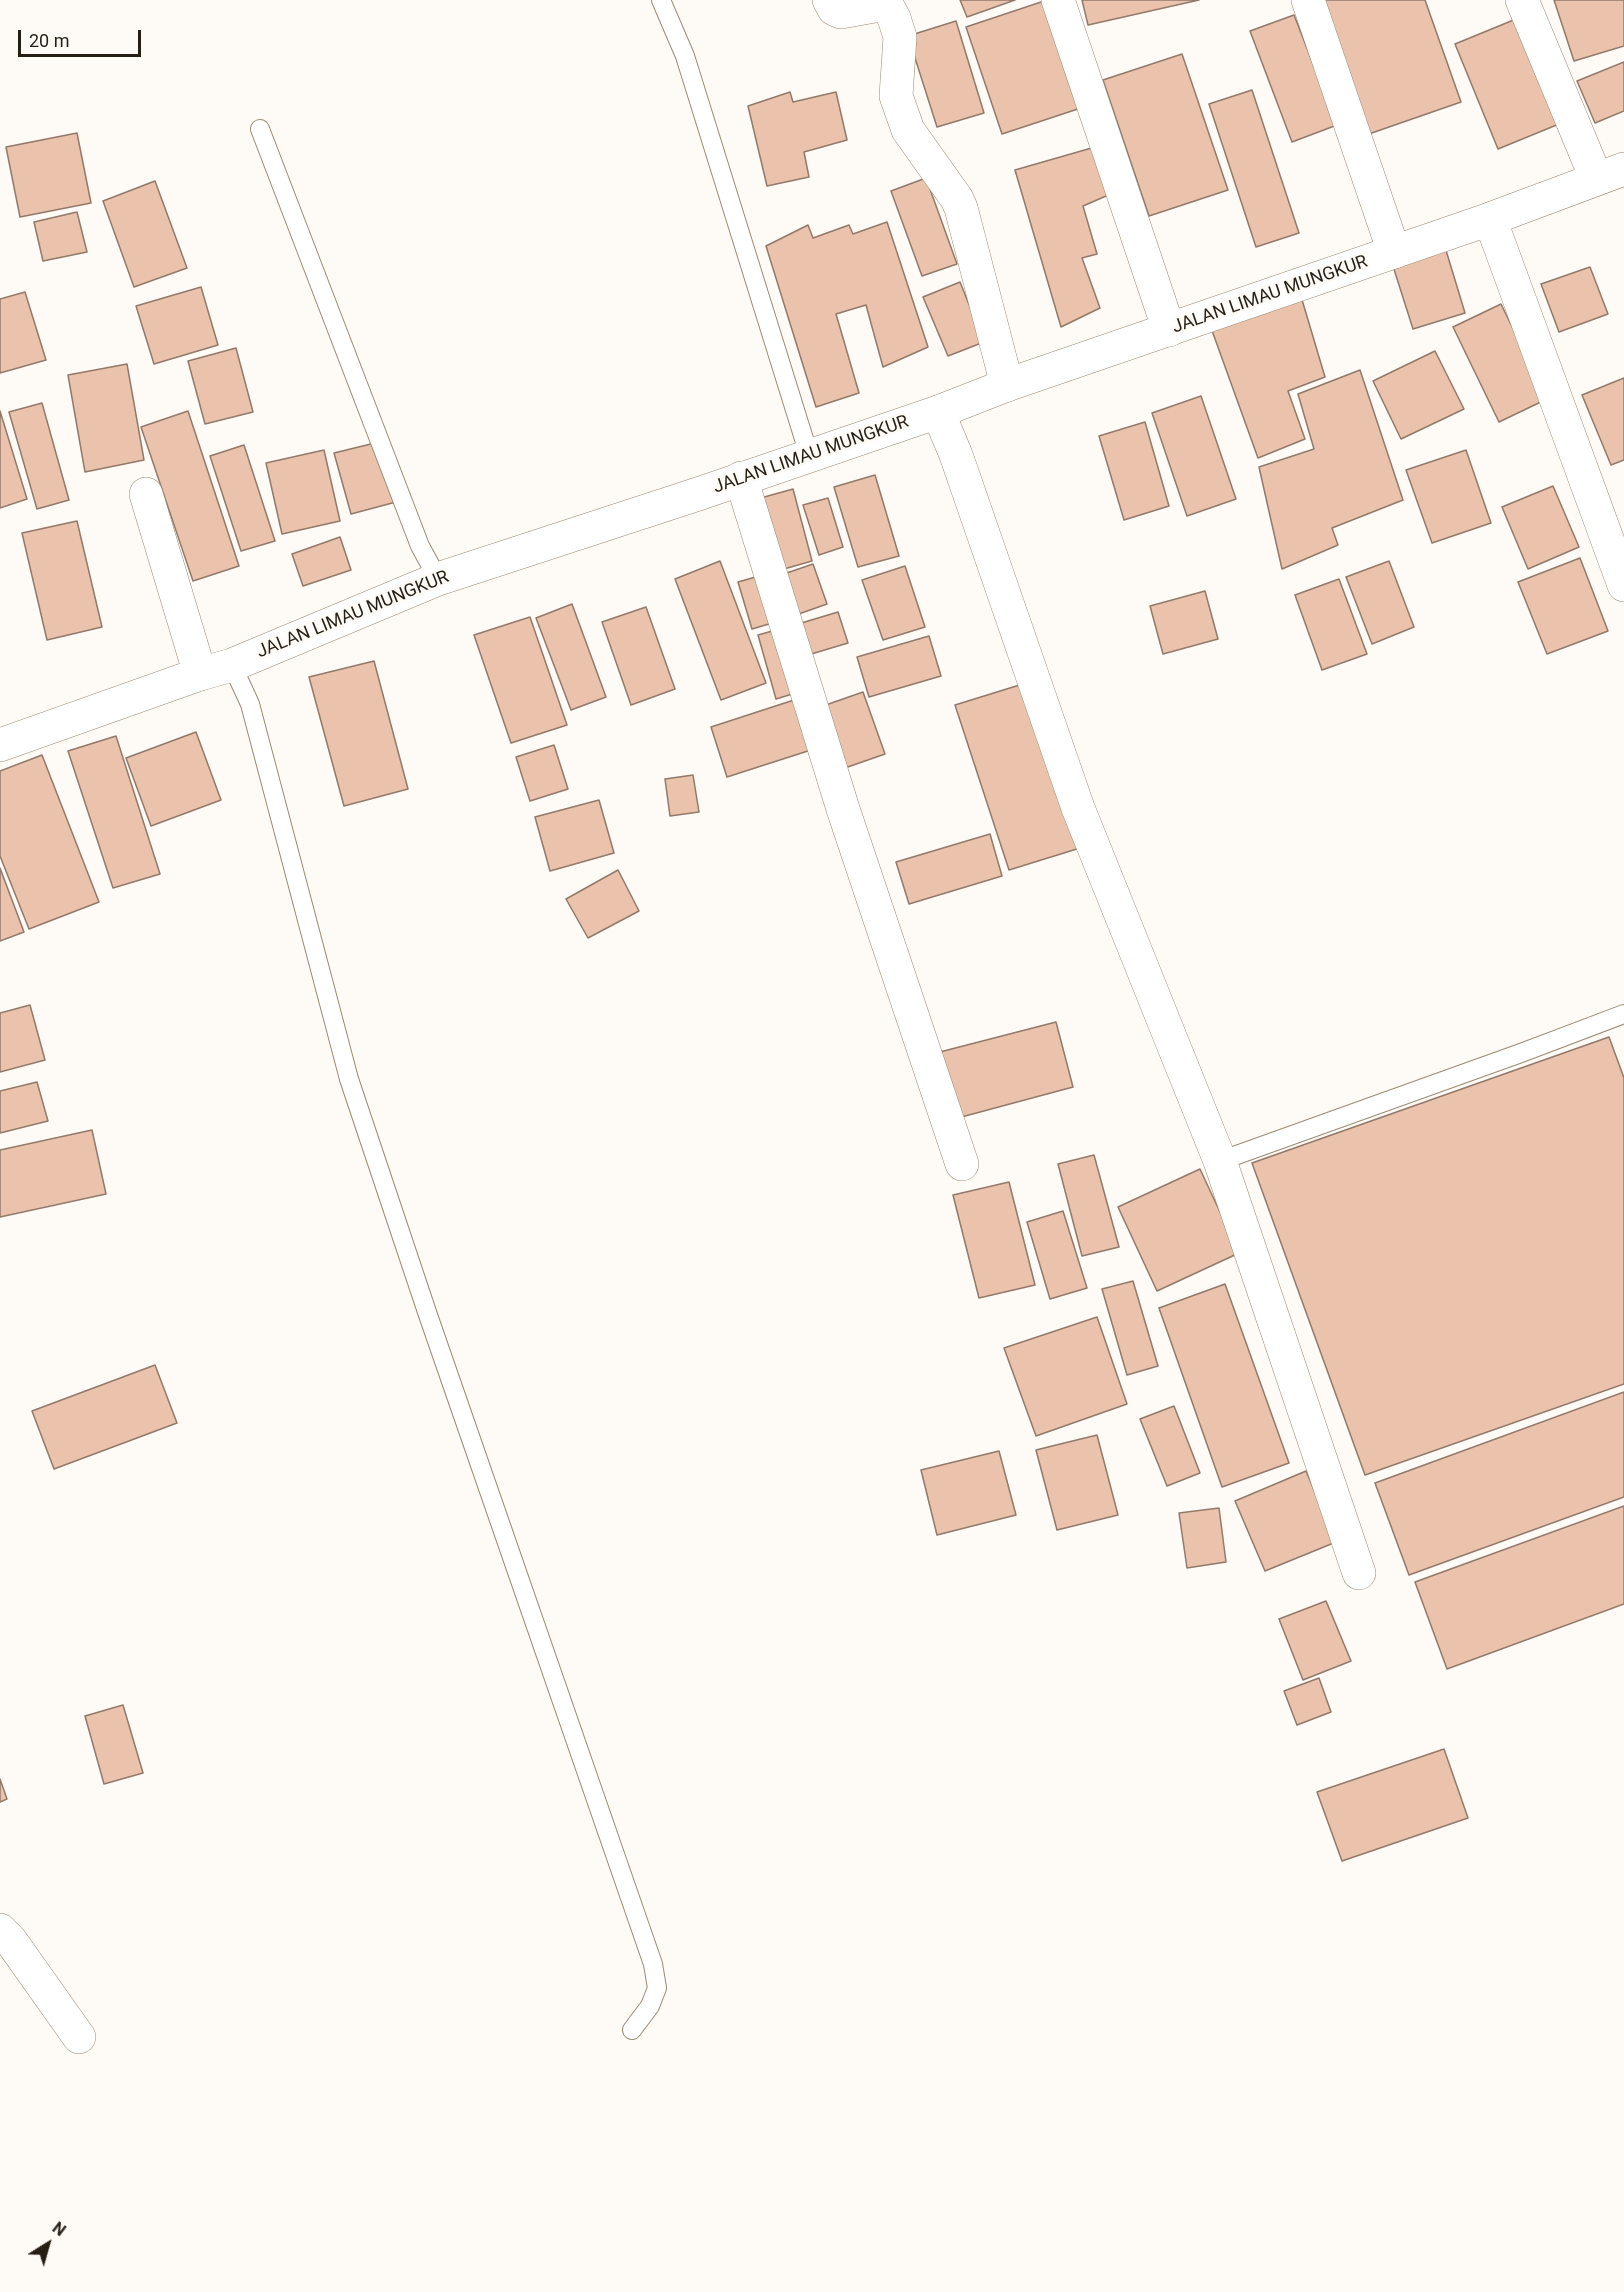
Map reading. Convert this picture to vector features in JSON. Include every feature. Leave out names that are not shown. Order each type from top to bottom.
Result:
[{"type":"street","points":[[829,0],[834,9],[841,12],[880,5],[888,7],[894,18],[900,37],[896,96],[908,130],[961,208],[1007,385]]},
{"type":"street","points":[[1058,0],[1169,330]]},
{"type":"street","points":[[1308,0],[1394,252]]},
{"type":"street","points":[[1522,0],[1610,173]]},
{"type":"street","name":"JALAN LIMAU MUNGKUR","points":[[0,745],[200,674],[232,665],[438,579],[938,412],[1007,385],[1490,219],[1610,173]]},
{"type":"street","points":[[1490,219],[1624,585]]},
{"type":"street","points":[[938,412],[960,466],[1078,808],[1220,1161],[1359,1573]]},
{"type":"street","points":[[741,478],[843,809],[962,1164]]},
{"type":"street","points":[[146,494],[200,674]]},
{"type":"street","points":[[0,1930],[11,1941],[79,2037]]},
{"type":"lane","points":[[661,0],[685,56],[809,455]]},
{"type":"lane","points":[[260,129],[420,546],[438,579]]},
{"type":"lane","points":[[232,665],[250,704],[349,1079],[428,1315],[653,1964],[657,1988],[650,2006],[632,2030]]},
{"type":"lane","points":[[1220,1161],[1624,1014]]},
{"type":"building","points":[[960,0],[1015,0],[967,17]]},
{"type":"building","points":[[1047,0],[1090,105],[1002,134],[966,27]]},
{"type":"building","points":[[1082,0],[1199,0],[1088,25]]},
{"type":"building","points":[[1318,0],[1425,0],[1461,102],[1366,135]]},
{"type":"building","points":[[1554,0],[1624,0],[1624,46],[1574,61]]},
{"type":"building","points":[[1294,15],[1337,125],[1292,142],[1250,31]]},
{"type":"building","points":[[1516,19],[1559,124],[1498,149],[1455,44]]},
{"type":"building","points":[[956,21],[984,113],[937,127],[908,36]]},
{"type":"building","points":[[1182,54],[1228,190],[1149,216],[1103,80]]},
{"type":"building","points":[[1624,62],[1624,111],[1595,123],[1577,81]]},
{"type":"building","points":[[1252,90],[1299,233],[1256,247],[1209,104]]},
{"type":"building","points":[[790,92],[793,102],[836,92],[847,140],[804,152],[809,177],[767,186],[748,106]]},
{"type":"building","points":[[77,133],[91,203],[20,217],[6,147]]},
{"type":"building","points":[[1095,147],[1113,193],[1083,206],[1097,254],[1082,258],[1100,308],[1061,327],[1015,170]]},
{"type":"building","points":[[926,178],[957,264],[922,276],[891,191]]},
{"type":"building","points":[[155,181],[187,268],[134,287],[103,201]]},
{"type":"building","points":[[77,212],[87,252],[43,261],[34,222]]},
{"type":"building","points":[[887,222],[928,347],[883,367],[866,305],[836,314],[859,393],[816,407],[766,246],[808,225],[813,238],[849,225],[853,234]]},
{"type":"building","points":[[1445,247],[1465,313],[1413,329],[1392,263]]},
{"type":"building","points":[[1590,267],[1608,314],[1559,332],[1541,284]]},
{"type":"building","points":[[960,282],[984,342],[948,356],[923,297]]},
{"type":"building","points":[[201,287],[218,345],[154,364],[136,306]]},
{"type":"building","points":[[25,292],[46,360],[0,373],[0,299]]},
{"type":"building","points":[[1300,293],[1325,377],[1288,391],[1305,439],[1258,458],[1210,325]]},
{"type":"building","points":[[1501,304],[1547,399],[1499,422],[1453,327]]},
{"type":"building","points":[[236,348],[253,412],[205,424],[188,361]]},
{"type":"building","points":[[1435,351],[1464,409],[1401,439],[1373,381]]},
{"type":"building","points":[[127,364],[144,460],[85,472],[68,375]]},
{"type":"building","points":[[1360,370],[1403,500],[1332,528],[1338,545],[1282,569],[1259,467],[1314,449],[1298,394]]},
{"type":"building","points":[[1624,378],[1624,460],[1611,465],[1582,395]]},
{"type":"building","points":[[1201,396],[1236,499],[1187,516],[1152,413]]},
{"type":"building","points":[[42,403],[69,500],[37,509],[9,412]]},
{"type":"building","points":[[0,411],[27,499],[0,508]]},
{"type":"building","points":[[188,411],[239,566],[193,581],[141,427]]},
{"type":"building","points":[[1145,422],[1169,506],[1124,520],[1099,436]]},
{"type":"building","points":[[379,442],[396,502],[351,514],[334,453]]},
{"type":"building","points":[[244,445],[275,541],[241,551],[210,456]]},
{"type":"building","points":[[324,450],[340,521],[282,534],[266,463]]},
{"type":"building","points":[[1466,450],[1491,523],[1432,543],[1406,470]]},
{"type":"building","points":[[875,475],[899,556],[858,567],[834,487]]},
{"type":"building","points":[[1553,486],[1579,547],[1528,569],[1502,507]]},
{"type":"building","points":[[793,489],[812,561],[777,571],[757,499]]},
{"type":"building","points":[[828,498],[843,547],[819,555],[803,505]]},
{"type":"building","points":[[77,521],[102,627],[47,640],[22,533]]},
{"type":"building","points":[[340,537],[351,570],[303,586],[292,554]]},
{"type":"building","points":[[1580,558],[1608,631],[1547,654],[1518,582]]},
{"type":"building","points":[[720,561],[766,683],[721,700],[675,579]]},
{"type":"building","points":[[1389,561],[1414,627],[1372,644],[1346,577]]},
{"type":"building","points":[[813,564],[827,604],[793,616],[778,576]]},
{"type":"building","points":[[905,566],[925,627],[883,640],[862,580]]},
{"type":"building","points":[[766,574],[779,621],[752,629],[738,582]]},
{"type":"building","points":[[1339,579],[1367,654],[1322,670],[1295,595]]},
{"type":"building","points":[[1205,591],[1218,639],[1163,654],[1150,606]]},
{"type":"building","points":[[572,604],[606,697],[571,710],[536,618]]},
{"type":"building","points":[[646,607],[675,689],[631,705],[602,622]]},
{"type":"building","points":[[838,612],[848,643],[808,655],[798,624]]},
{"type":"building","points":[[530,617],[567,725],[511,743],[474,635]]},
{"type":"building","points":[[783,628],[802,691],[776,699],[758,635]]},
{"type":"building","points":[[929,636],[941,676],[869,697],[857,657]]},
{"type":"building","points":[[374,661],[408,789],[344,806],[309,677]]},
{"type":"building","points":[[1026,683],[1080,848],[1009,870],[955,705]]},
{"type":"building","points":[[863,692],[885,754],[842,769],[820,707]]},
{"type":"building","points":[[797,699],[814,749],[727,777],[711,727]]},
{"type":"building","points":[[196,732],[221,800],[151,826],[126,758]]},
{"type":"building","points":[[116,736],[160,874],[113,888],[68,751]]},
{"type":"building","points":[[554,745],[568,789],[530,801],[516,757]]},
{"type":"building","points":[[42,755],[99,902],[29,929],[0,856],[0,771]]},
{"type":"building","points":[[693,775],[699,812],[670,816],[665,779]]},
{"type":"building","points":[[599,800],[614,853],[550,871],[535,817]]},
{"type":"building","points":[[990,834],[1002,876],[909,904],[896,862]]},
{"type":"building","points":[[0,868],[24,932],[0,941]]},
{"type":"building","points":[[618,870],[639,911],[588,938],[566,899]]},
{"type":"building","points":[[30,1005],[45,1060],[0,1072],[0,1013]]},
{"type":"building","points":[[1056,1022],[1073,1087],[954,1119],[936,1053]]},
{"type":"building","points":[[1609,1037],[1624,1078],[1624,1384],[1365,1475],[1252,1163]]},
{"type":"building","points":[[37,1082],[48,1121],[0,1133],[0,1091]]},
{"type":"building","points":[[92,1130],[106,1194],[0,1217],[0,1150]]},
{"type":"building","points":[[1094,1155],[1119,1247],[1082,1256],[1058,1164]]},
{"type":"building","points":[[1200,1169],[1239,1253],[1157,1291],[1118,1207]]},
{"type":"building","points":[[1009,1182],[1035,1285],[979,1298],[953,1195]]},
{"type":"building","points":[[1063,1211],[1087,1288],[1050,1299],[1027,1222]]},
{"type":"building","points":[[1133,1281],[1158,1366],[1127,1375],[1102,1289]]},
{"type":"building","points":[[1225,1284],[1289,1463],[1222,1487],[1159,1308]]},
{"type":"building","points":[[1097,1317],[1127,1404],[1036,1436],[1004,1348]]},
{"type":"building","points":[[155,1365],[177,1423],[54,1469],[32,1411]]},
{"type":"building","points":[[1624,1392],[1624,1497],[1409,1575],[1375,1483]]},
{"type":"building","points":[[1174,1406],[1200,1473],[1167,1486],[1140,1419]]},
{"type":"building","points":[[1097,1435],[1118,1515],[1057,1530],[1036,1450]]},
{"type":"building","points":[[999,1451],[1016,1515],[937,1535],[921,1470]]},
{"type":"building","points":[[1306,1471],[1336,1542],[1265,1571],[1235,1501]]},
{"type":"building","points":[[1624,1506],[1624,1604],[1447,1669],[1415,1582]]},
{"type":"building","points":[[1219,1508],[1226,1562],[1187,1568],[1179,1513]]},
{"type":"building","points":[[1326,1601],[1351,1661],[1303,1680],[1279,1619]]},
{"type":"building","points":[[1319,1678],[1331,1712],[1297,1725],[1284,1691]]},
{"type":"building","points":[[123,1705],[143,1773],[104,1784],[85,1716]]},
{"type":"building","points":[[1444,1749],[1468,1818],[1342,1861],[1317,1792]]},
{"type":"building","points":[[0,1779],[7,1799],[0,1802]]}]
